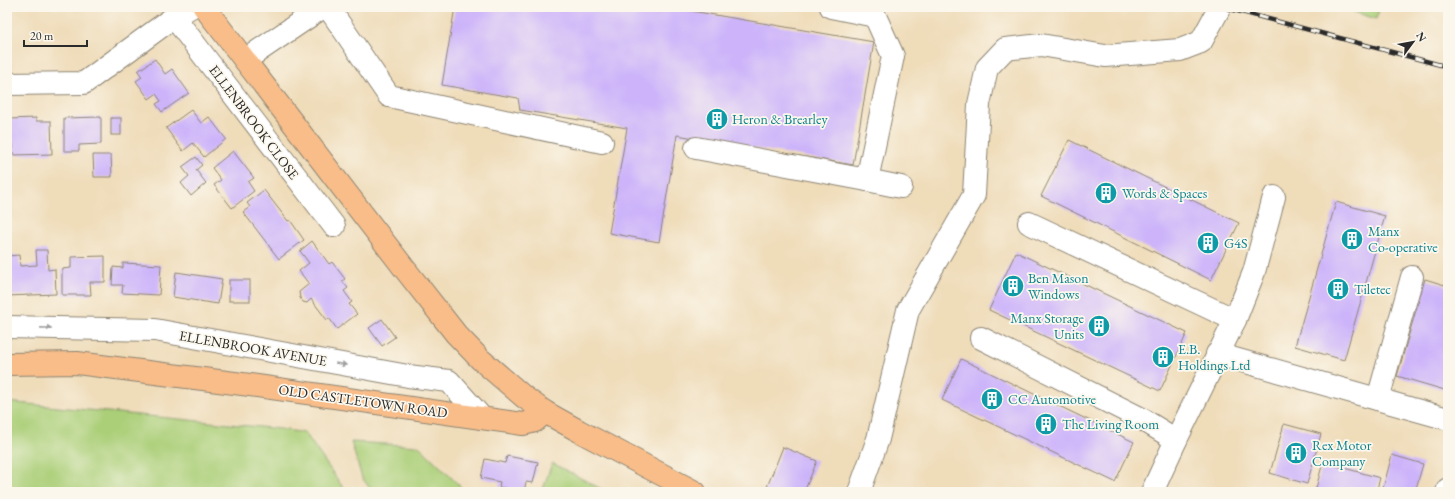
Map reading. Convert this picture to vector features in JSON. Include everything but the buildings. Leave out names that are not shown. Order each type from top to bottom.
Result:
[{"type":"main road","points":[[204,7],[352,202],[456,334],[480,359],[503,381],[545,412],[695,492]]},
{"type":"main road","name":"OLD CASTLETOWN ROAD","points":[[7,364],[77,363],[250,385],[523,424],[536,421],[545,412]]},
{"type":"street","points":[[245,60],[323,7]]},
{"type":"street","points":[[328,7],[389,96],[602,142]]},
{"type":"street","points":[[831,7],[875,16],[893,56],[867,180]]},
{"type":"street","points":[[859,492],[878,439],[908,310],[974,196],[980,104],[987,68],[1004,49],[1040,45],[1105,56],[1180,50],[1201,42],[1220,7]]},
{"type":"street","points":[[7,84],[84,83],[182,12]]},
{"type":"street","name":"ELLENBROOK CLOSE","points":[[182,12],[334,226]]},
{"type":"street","points":[[696,148],[901,187]]},
{"type":"street","points":[[1152,492],[1234,320],[1254,272],[1274,197]]},
{"type":"street","points":[[1029,223],[1234,320]]},
{"type":"street","points":[[1378,399],[1412,277]]},
{"type":"street","name":"ELLENBROOK AVENUE","points":[[7,327],[155,330],[408,376],[448,380],[482,418]]},
{"type":"street","points":[[981,338],[1142,419],[1176,440]]},
{"type":"street","points":[[1217,354],[1448,419]]},
{"type":"green space","points":[[1339,7],[1380,7],[1376,19]]},
{"type":"green space","points":[[7,402],[280,429],[305,433],[346,492],[7,492]]},
{"type":"green space","points":[[351,442],[419,446],[466,492],[373,492],[362,478]]},
{"type":"green space","points":[[552,463],[607,492],[542,492]]},
{"type":"railway","points":[[1223,7],[1448,67]]},
{"type":"place","name":"Heron & Brearley","points":[[717,119]]},
{"type":"place","name":"Words & Spaces","points":[[1106,193]]},
{"type":"place","name":"Manx Co-operative","points":[[1352,239]]},
{"type":"place","name":"G4S","points":[[1208,243]]},
{"type":"place","name":"Ben Mason Windows","points":[[1013,286]]},
{"type":"place","name":"Tiletec","points":[[1338,289]]},
{"type":"place","name":"Manx Storage Units","points":[[1099,326]]},
{"type":"place","name":"E.B. Holdings Ltd","points":[[1163,357]]},
{"type":"place","name":"CC Automotive","points":[[992,399]]},
{"type":"place","name":"The Living Room","points":[[1046,424]]},
{"type":"place","name":"Rex Motor Company","points":[[1296,453]]}]
